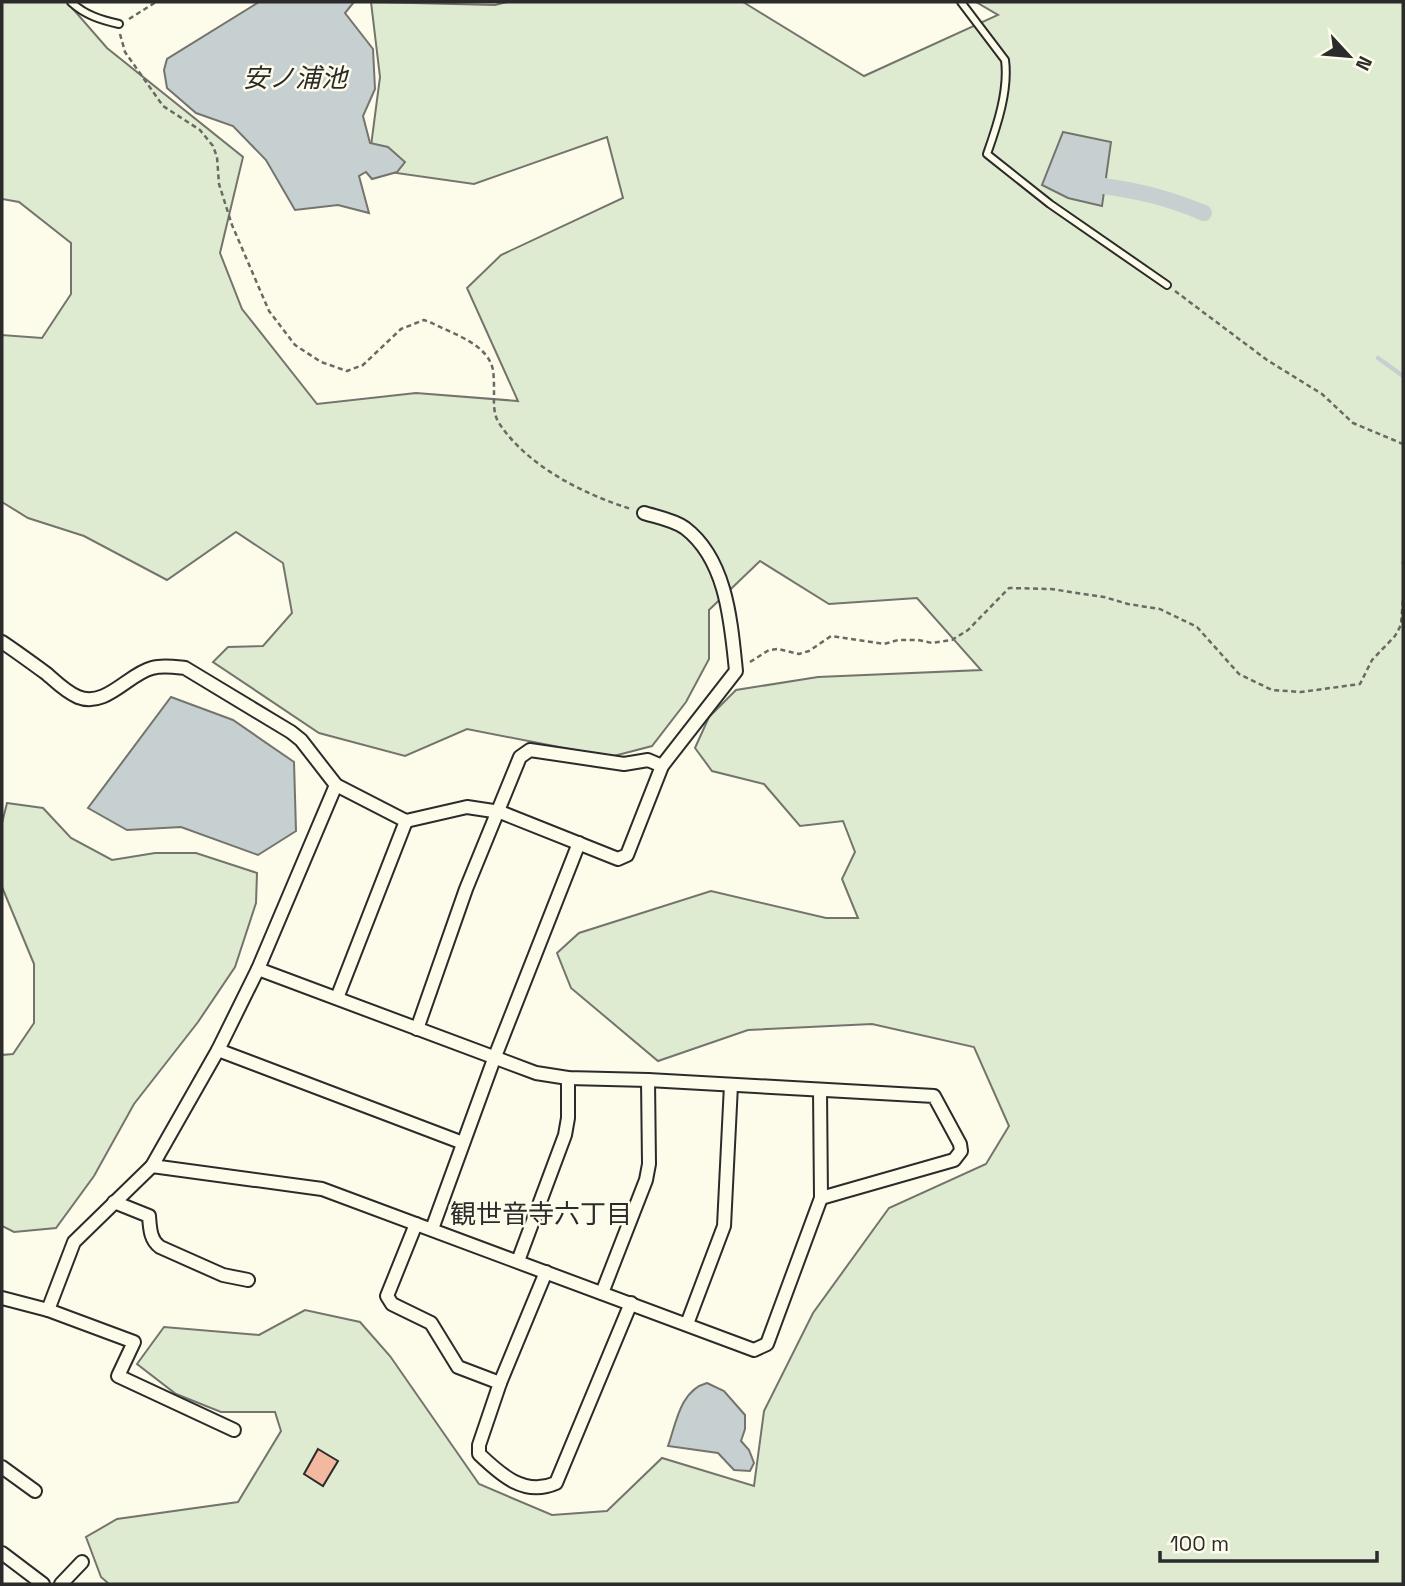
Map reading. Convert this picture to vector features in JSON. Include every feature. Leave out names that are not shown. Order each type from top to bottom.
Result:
[{"type":"street","points":[[2,642],[68,691],[85,699],[100,697],[151,668],[185,668],[291,732],[301,740],[336,785],[406,821],[467,807],[499,812],[618,859],[627,855],[662,766],[736,671],[727,597],[704,547],[683,526],[644,513]]},
{"type":"street","points":[[418,1029],[466,889],[520,757],[530,750],[624,765],[648,760],[662,766]]},
{"type":"street","points":[[48,1310],[74,1242],[152,1166],[218,1050],[258,969],[336,785]]},
{"type":"street","points":[[337,998],[406,821]]},
{"type":"street","points":[[432,1229],[494,1059],[579,843]]},
{"type":"street","points":[[258,969],[536,1073],[568,1079],[648,1080],[934,1096],[960,1144],[961,1151],[954,1160],[821,1198]]},
{"type":"street","points":[[218,1050],[463,1143]]},
{"type":"street","points":[[518,1261],[565,1135],[568,1079]]},
{"type":"street","points":[[602,1293],[646,1180],[649,1164],[648,1080]]},
{"type":"street","points":[[687,1324],[724,1226],[731,1086]]},
{"type":"street","points":[[152,1166],[322,1188],[754,1350],[767,1344],[821,1198],[820,1090]]},
{"type":"street","points":[[114,1202],[149,1216],[154,1243],[160,1247],[223,1275],[248,1280]]},
{"type":"street","points":[[416,1223],[387,1296],[393,1304],[431,1322],[458,1367],[500,1383]]},
{"type":"street","points":[[546,1272],[500,1383],[479,1445],[479,1454],[503,1477],[514,1482],[526,1486],[551,1486],[556,1483],[631,1303]]},
{"type":"street","points":[[2,1298],[48,1310],[134,1342],[118,1376],[233,1430]]},
{"type":"street","points":[[2,1467],[35,1491]]},
{"type":"street","points":[[2,1553],[43,1584]]},
{"type":"street","points":[[61,1584],[82,1562]]},
{"type":"lane","points":[[71,2],[82,12],[103,21],[120,24]]},
{"type":"lane","points":[[961,2],[1005,60],[1000,113],[987,154],[1050,204],[1167,285]]},
{"type":"path","points":[[156,2],[120,24],[125,52],[163,106],[200,130],[213,146],[217,157],[219,184],[232,225],[268,311],[295,345],[321,362],[347,371],[363,365],[401,329],[424,320],[432,323],[478,346],[493,367],[495,413],[498,422],[526,454],[562,479],[609,502],[644,513]]},
{"type":"path","points":[[1167,285],[1267,360],[1322,394],[1353,423],[1403,444]]},
{"type":"path","points":[[736,671],[769,650],[778,649],[799,654],[809,651],[831,636],[884,644],[898,639],[932,643],[952,640],[968,630],[1009,588],[1051,589],[1104,597],[1160,610],[1197,627],[1239,674],[1272,690],[1301,692],[1360,684],[1371,660],[1395,636],[1401,625],[1403,598]]},
{"type":"green space","points":[[2,2],[67,2],[107,48],[243,157],[220,253],[242,309],[317,404],[416,393],[518,401],[467,288],[501,255],[623,198],[607,137],[474,184],[368,169],[380,77],[371,2],[495,5],[507,2],[743,2],[864,76],[998,15],[976,2],[1403,2],[1403,1584],[109,1584],[101,1577],[86,1537],[117,1519],[238,1502],[281,1431],[275,1412],[221,1412],[176,1394],[137,1364],[164,1327],[259,1335],[305,1310],[360,1322],[390,1356],[479,1484],[552,1515],[607,1511],[662,1458],[754,1486],[764,1411],[813,1313],[889,1208],[986,1164],[1009,1126],[974,1047],[872,1024],[748,1030],[658,1061],[571,988],[557,953],[579,933],[711,891],[826,918],[858,918],[842,879],[855,852],[843,821],[800,826],[764,784],[712,771],[695,748],[709,717],[736,690],[818,677],[981,670],[917,598],[829,604],[760,561],[709,610],[709,659],[686,702],[652,746],[610,757],[467,729],[405,756],[319,733],[213,662],[228,647],[263,646],[292,613],[283,563],[236,532],[167,580],[84,536],[28,518],[2,502],[2,335],[42,338],[71,294],[71,243],[19,202],[2,199]]},
{"type":"green space","points":[[7,803],[43,808],[71,838],[112,860],[155,853],[196,853],[257,873],[256,903],[235,967],[198,1022],[134,1104],[94,1176],[56,1228],[14,1232],[2,1226],[2,1055],[13,1054],[34,1023],[34,964],[2,887],[2,823]]},
{"type":"water","name":"安ノ浦池","points":[[259,2],[354,2],[345,13],[373,49],[375,89],[363,116],[370,143],[388,147],[405,162],[397,172],[372,179],[366,172],[359,176],[369,213],[338,205],[295,210],[266,160],[233,126],[196,113],[167,88],[164,70],[167,59]]},
{"type":"water","points":[[1063,132],[1111,142],[1102,206],[1068,198],[1042,185]]},
{"type":"water","points":[[171,697],[233,720],[294,762],[296,831],[258,855],[181,827],[127,830],[88,808]]},
{"type":"water","points":[[707,1383],[724,1391],[745,1415],[745,1429],[741,1441],[749,1450],[754,1463],[750,1471],[734,1470],[718,1453],[668,1446],[685,1400],[698,1387]]},
{"type":"building","points":[[318,1449],[338,1461],[323,1486],[304,1474]]},
{"type":"waterway","points":[[1104,186],[1155,196],[1204,213]]},
{"type":"waterway","points":[[1378,358],[1403,376]]},
{"type":"district","name":"観世音寺六丁目","points":[[541,1214]]}]
